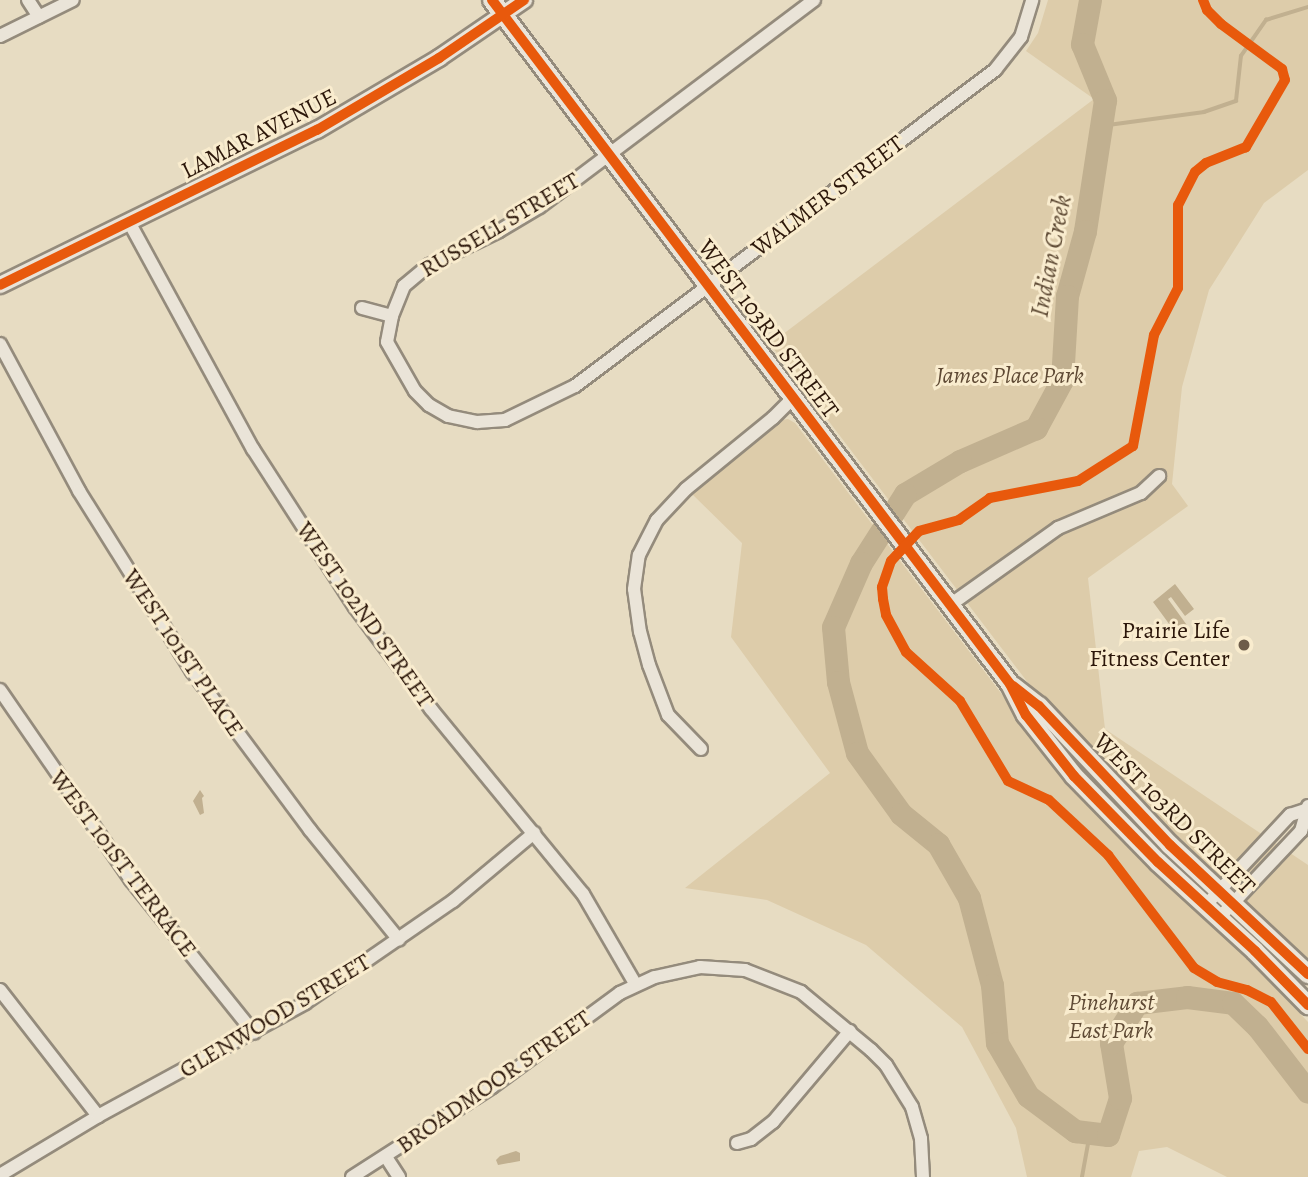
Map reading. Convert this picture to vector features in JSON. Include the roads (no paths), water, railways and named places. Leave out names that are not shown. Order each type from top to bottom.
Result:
[{"type":"main road","name":"WEST 103RD STREET","points":[[492,0],[1010,684],[1026,715],[1074,776],[1308,1005]]},
{"type":"main road","name":"WEST 103RD STREET","points":[[1010,684],[1039,706],[1142,817],[1308,974]]},
{"type":"street","points":[[28,0],[39,18]]},
{"type":"street","points":[[0,36],[73,0]]},
{"type":"street","name":"LAMAR AVENUE","points":[[0,285],[328,124],[439,58],[524,0]]},
{"type":"street","name":"RUSSELL STREET","points":[[392,316],[404,286],[429,265],[519,219],[609,155],[814,0]]},
{"type":"street","name":"WALMER STREET","points":[[392,316],[387,342],[415,391],[429,405],[448,416],[465,421],[505,420],[536,407],[575,386],[995,70],[1016,45],[1026,26],[1032,0]]},
{"type":"street","name":"WEST 102ND STREET","points":[[129,222],[217,386],[355,607],[431,709],[583,894],[636,985]]},
{"type":"street","points":[[362,308],[392,316]]},
{"type":"street","name":"WEST 101ST PLACE","points":[[0,344],[79,491],[192,671],[310,830],[399,940]]},
{"type":"street","points":[[701,749],[668,715],[649,665],[640,632],[634,589],[639,555],[657,520],[687,489],[774,418],[793,398]]},
{"type":"street","points":[[950,605],[1058,528],[1141,493],[1159,476]]},
{"type":"street","name":"WEST 101ST TERRACE","points":[[0,690],[131,880],[254,1033]]},
{"type":"street","points":[[1205,906],[1290,815],[1307,810]]},
{"type":"street","points":[[1219,919],[1301,831],[1307,810]]},
{"type":"street","name":"GLENWOOD STREET","points":[[0,1175],[98,1116],[254,1033],[399,940],[534,833]]},
{"type":"street","name":"BROADMOOR STREET","points":[[352,1177],[492,1087],[636,985],[655,977],[700,967],[746,970],[801,992],[850,1031],[886,1065],[903,1089],[919,1126],[923,1177]]},
{"type":"street","points":[[0,990],[98,1116]]},
{"type":"street","points":[[737,1143],[751,1139],[773,1122],[850,1031]]},
{"type":"street","points":[[386,1157],[399,1177]]},
{"type":"waterway","name":"Indian Creek","points":[[1090,0],[1082,44],[1105,100],[1085,231],[1067,296],[1062,380],[1036,428],[960,461],[905,494],[861,563],[833,627],[838,682],[857,753],[901,814],[938,844],[969,898],[992,985],[997,1043],[1028,1096],[1075,1131],[1108,1135],[1120,1098],[1111,1043],[1137,1003],[1187,997],[1233,1003],[1257,1026],[1308,1092]]},
{"type":"waterway","points":[[1101,126],[1204,112],[1236,101],[1241,56],[1266,20],[1308,7]]},
{"type":"waterway","points":[[1082,1177],[1090,1133]]},
{"type":"place","name":"Prairie Life Fitness Center","points":[[1244,645]]},
{"type":"park label","name":"James Place Park","points":[[1010,376]]},
{"type":"park label","name":"Pinehurst East Park","points":[[1111,1017]]}]
